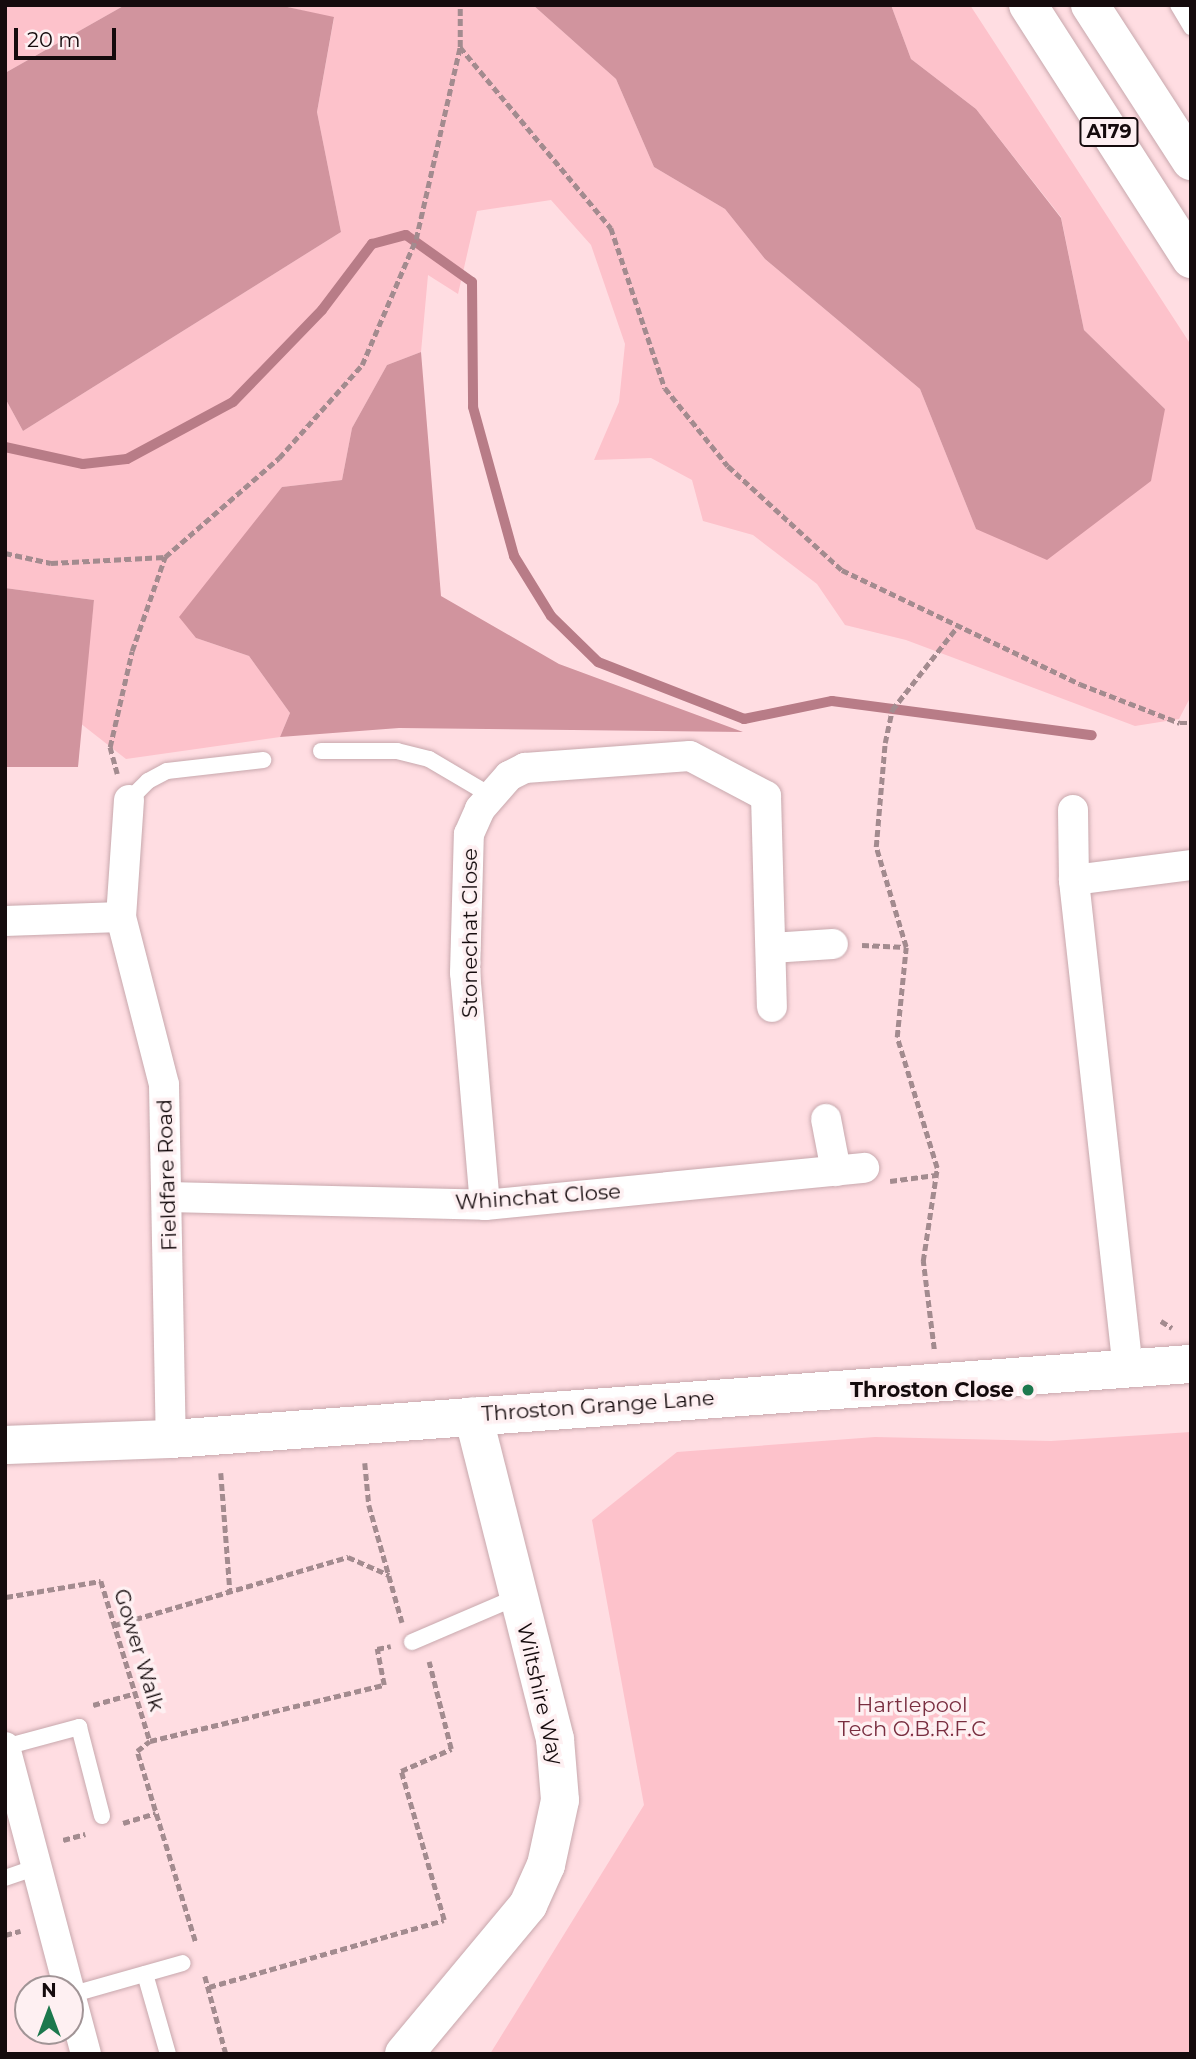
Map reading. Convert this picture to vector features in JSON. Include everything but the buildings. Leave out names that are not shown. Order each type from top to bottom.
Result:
[{"type":"main road","name":"A179","points":[[1028,5],[1191,259]]},
{"type":"main road","name":"A179","points":[[1090,5],[1191,161]]},
{"type":"main road","name":"Throston Grange Lane","points":[[5,1445],[172,1439],[1191,1364]]},
{"type":"main road","name":"Wiltshire Way","points":[[404,2054],[528,1905],[554,1835],[560,1800],[557,1752],[474,1416]]},
{"type":"street","name":"Stonechat Close","points":[[485,1205],[465,973],[469,834],[490,795],[525,768],[690,756],[766,796],[772,1007]]},
{"type":"street","name":"Fieldfare Road","points":[[129,800],[121,917],[164,1085],[172,1439]]},
{"type":"street","points":[[1073,810],[1074,880],[1128,1370]]},
{"type":"street","points":[[1074,880],[1191,865]]},
{"type":"street","points":[[5,921],[121,917]]},
{"type":"street","points":[[771,948],[833,944]]},
{"type":"street","points":[[826,1119],[850,1169]]},
{"type":"street","name":"Whinchat Close","points":[[168,1197],[485,1205],[850,1169]]},
{"type":"street","points":[[5,1747],[65,1975]]},
{"type":"lane","points":[[1178,5],[1191,27]]},
{"type":"lane","points":[[321,751],[397,751],[429,759],[490,795]]},
{"type":"lane","points":[[129,800],[148,781],[167,771],[263,760]]},
{"type":"lane","points":[[414,1641],[517,1597]]},
{"type":"lane","points":[[5,1747],[79,1727],[102,1816]]},
{"type":"lane","points":[[5,1878],[37,1867]]},
{"type":"lane","points":[[84,1991],[183,1963]]},
{"type":"lane","points":[[145,1974],[167,2054]]},
{"type":"path","points":[[129,800],[110,747],[132,651],[165,557],[279,458],[362,365],[415,239],[460,47],[460,5]]},
{"type":"path","points":[[460,47],[611,228],[666,388],[728,466],[842,570],[1080,684],[1180,723],[1191,723]]},
{"type":"path","points":[[5,553],[51,563],[165,557]]},
{"type":"path","points":[[939,1381],[923,1261],[936,1175],[897,1037],[906,947],[876,847],[884,743],[892,710],[957,627]]},
{"type":"path","points":[[833,944],[906,947]]},
{"type":"path","points":[[850,1169],[892,1182],[936,1175]]},
{"type":"path","points":[[209,1987],[444,1920],[401,1771],[451,1749],[389,1575],[369,1505],[365,1463]]},
{"type":"path","points":[[220,1473],[230,1591]]},
{"type":"path","points":[[115,1625],[348,1557],[389,1575]]},
{"type":"path","name":"Gower Walk","points":[[6,1597],[101,1581],[150,1741]]},
{"type":"path","points":[[197,1947],[137,1751],[150,1741],[384,1685],[377,1649],[414,1641]]},
{"type":"path","points":[[205,1974],[226,2054]]},
{"type":"green space","points":[[5,5],[125,5],[5,73]]},
{"type":"green space","points":[[278,5],[533,5],[616,79],[654,167],[725,209],[765,259],[920,389],[976,529],[1165,409],[1084,330],[1061,217],[976,109],[911,59],[891,5],[970,5],[1191,345],[1191,696],[1179,719],[1135,726],[906,640],[845,625],[817,584],[753,535],[703,521],[692,480],[651,458],[594,460],[619,402],[625,344],[591,245],[551,200],[477,211],[458,294],[428,275],[421,352],[387,365],[352,428],[342,480],[282,487],[196,638],[249,656],[290,713],[280,737],[126,759],[80,723],[94,600],[5,588],[5,398],[23,431],[341,232],[317,112],[334,18]]},
{"type":"green space","name":"Hartlepool Tech O.B.R.F.C","points":[[1191,1432],[1191,2054],[490,2054],[644,1805],[592,1520],[677,1452],[875,1437],[1051,1441]]},
{"type":"shaded area","points":[[125,5],[278,5],[334,17],[317,112],[341,232],[23,431],[5,398],[5,73]]},
{"type":"shaded area","points":[[533,5],[891,5],[911,59],[976,109],[1061,218],[1084,330],[1165,409],[1151,481],[1047,560],[976,529],[920,389],[765,259],[725,209],[654,167],[616,79]]},
{"type":"shaded area","points":[[421,352],[441,596],[559,664],[743,732],[399,728],[280,737],[290,713],[249,656],[196,638],[179,617],[282,487],[342,480],[352,428],[387,365]]},
{"type":"shaded area","points":[[5,588],[94,600],[78,767],[5,767]]},
{"type":"waterway","points":[[5,447],[83,464],[127,459],[233,402],[322,310],[372,244],[406,235],[472,282],[473,407],[514,556],[551,616],[598,662],[744,719],[832,701],[1092,735]]},
{"type":"place","name":"Throston Close","points":[[1028,1390]]}]
